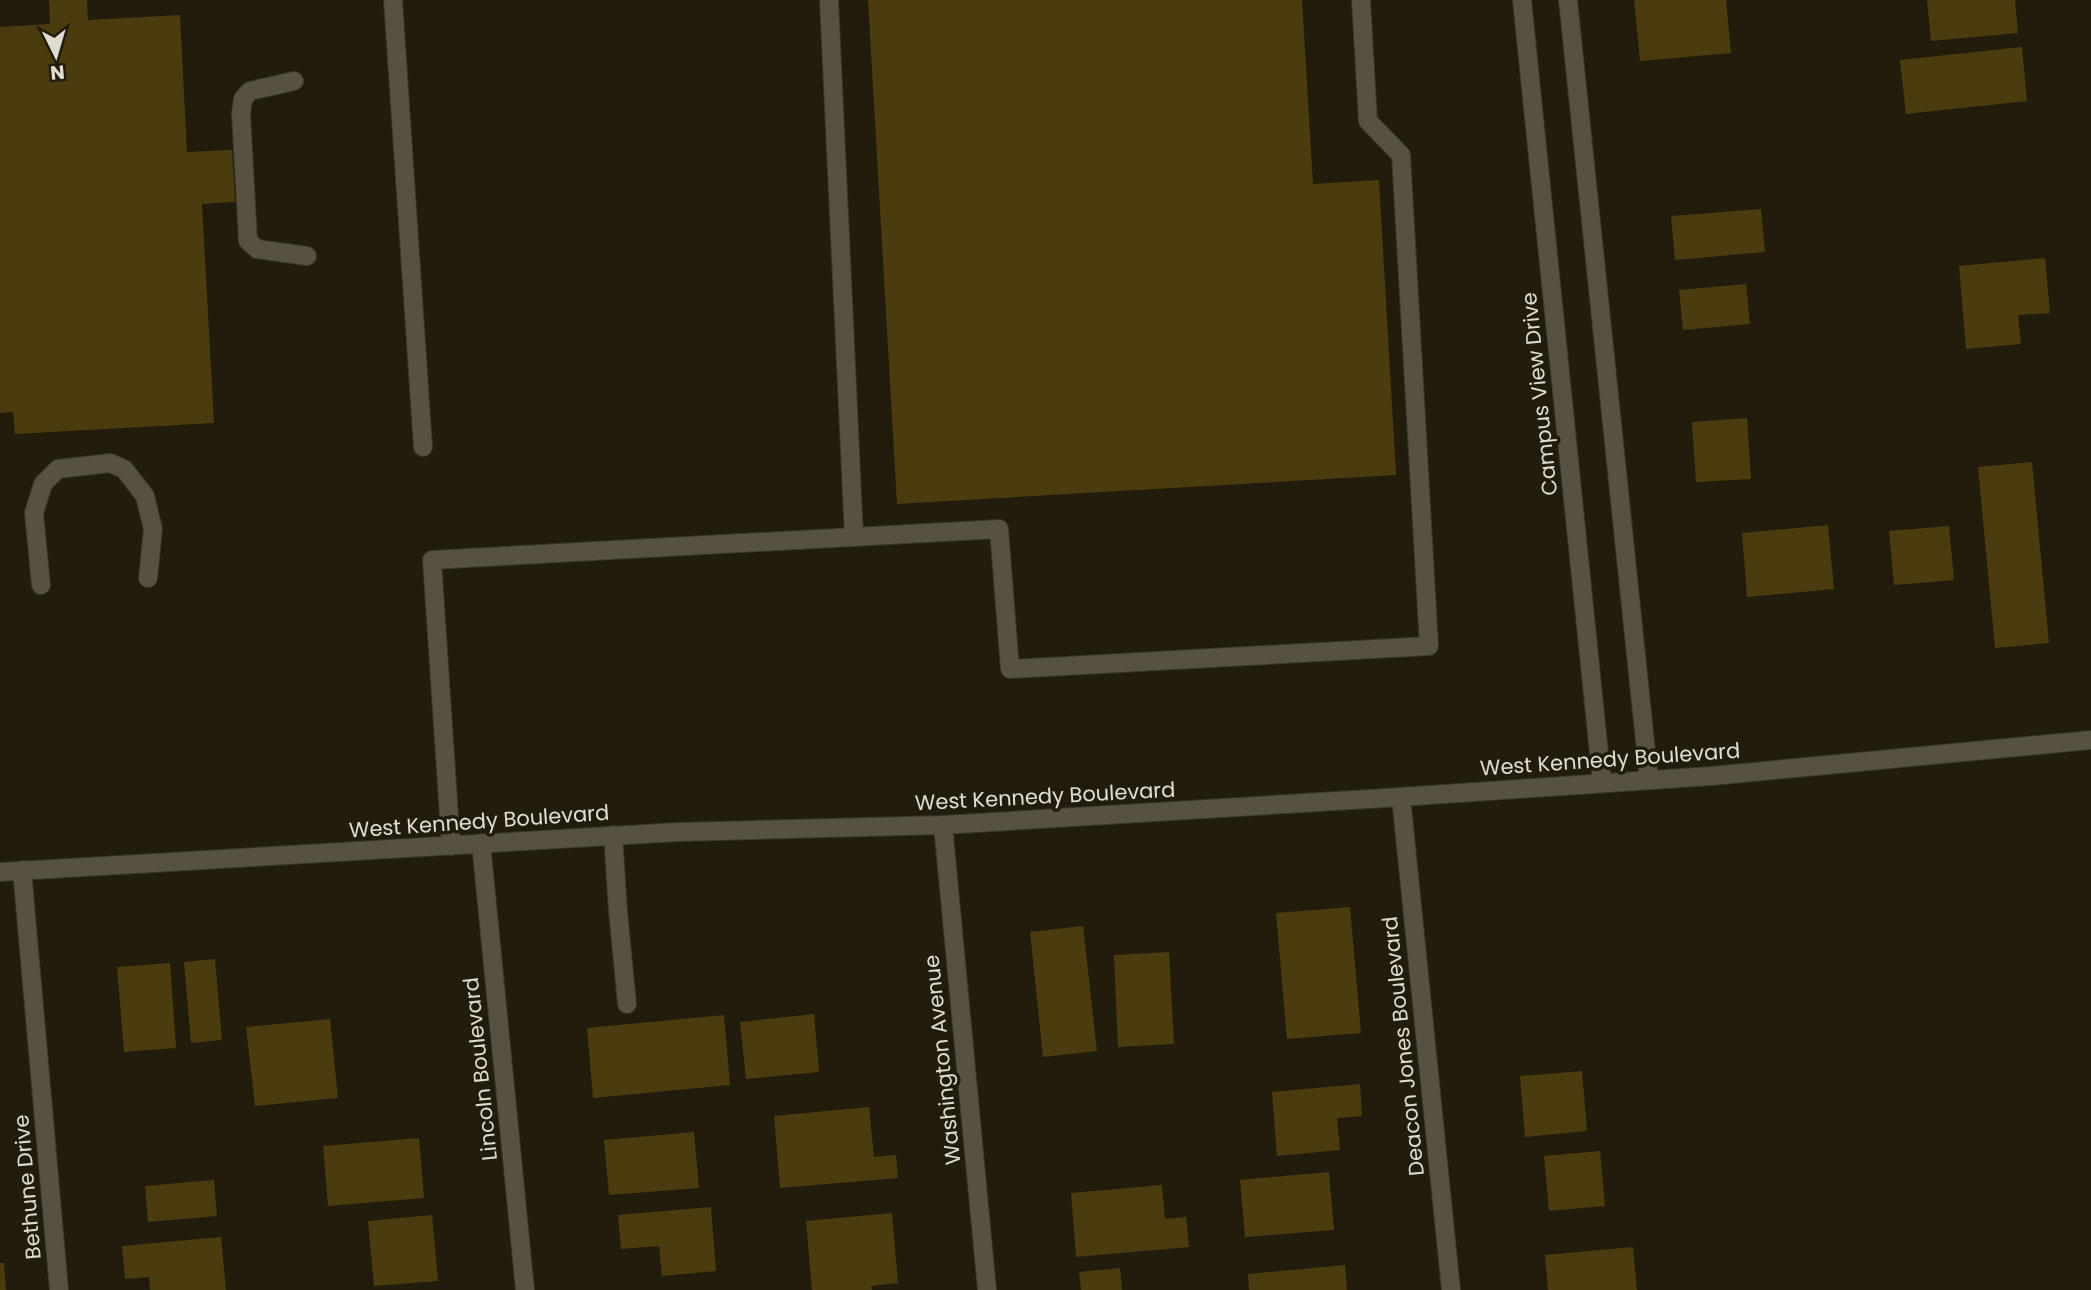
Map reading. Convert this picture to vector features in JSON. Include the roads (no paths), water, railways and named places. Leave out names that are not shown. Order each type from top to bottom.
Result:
[{"type":"street","points":[[393,0],[423,447]]},
{"type":"street","points":[[829,0],[854,537]]},
{"type":"street","points":[[452,846],[432,560],[999,529],[1010,669],[1429,646],[1401,155],[1368,121],[1362,0]]},
{"type":"street","name":"Campus View Drive","points":[[1522,0],[1602,783]]},
{"type":"street","points":[[1568,0],[1649,780]]},
{"type":"street","points":[[294,82],[250,90],[243,99],[241,113],[248,241],[257,249],[307,256]]},
{"type":"street","points":[[41,585],[34,513],[43,484],[58,469],[110,463],[124,469],[145,496],[153,529],[148,578]]},
{"type":"street","name":"West Kennedy Boulevard","points":[[0,872],[613,835],[943,825],[1401,797],[1649,780],[2091,740]]},
{"type":"street","name":"Deacon Jones Boulevard","points":[[1401,797],[1451,1290]]},
{"type":"street","name":"Washington Avenue","points":[[943,825],[987,1290]]},
{"type":"street","points":[[613,835],[627,1004]]},
{"type":"street","name":"Lincoln Boulevard","points":[[481,843],[525,1290]]},
{"type":"street","name":"Bethune Drive","points":[[22,870],[59,1290]]}]
